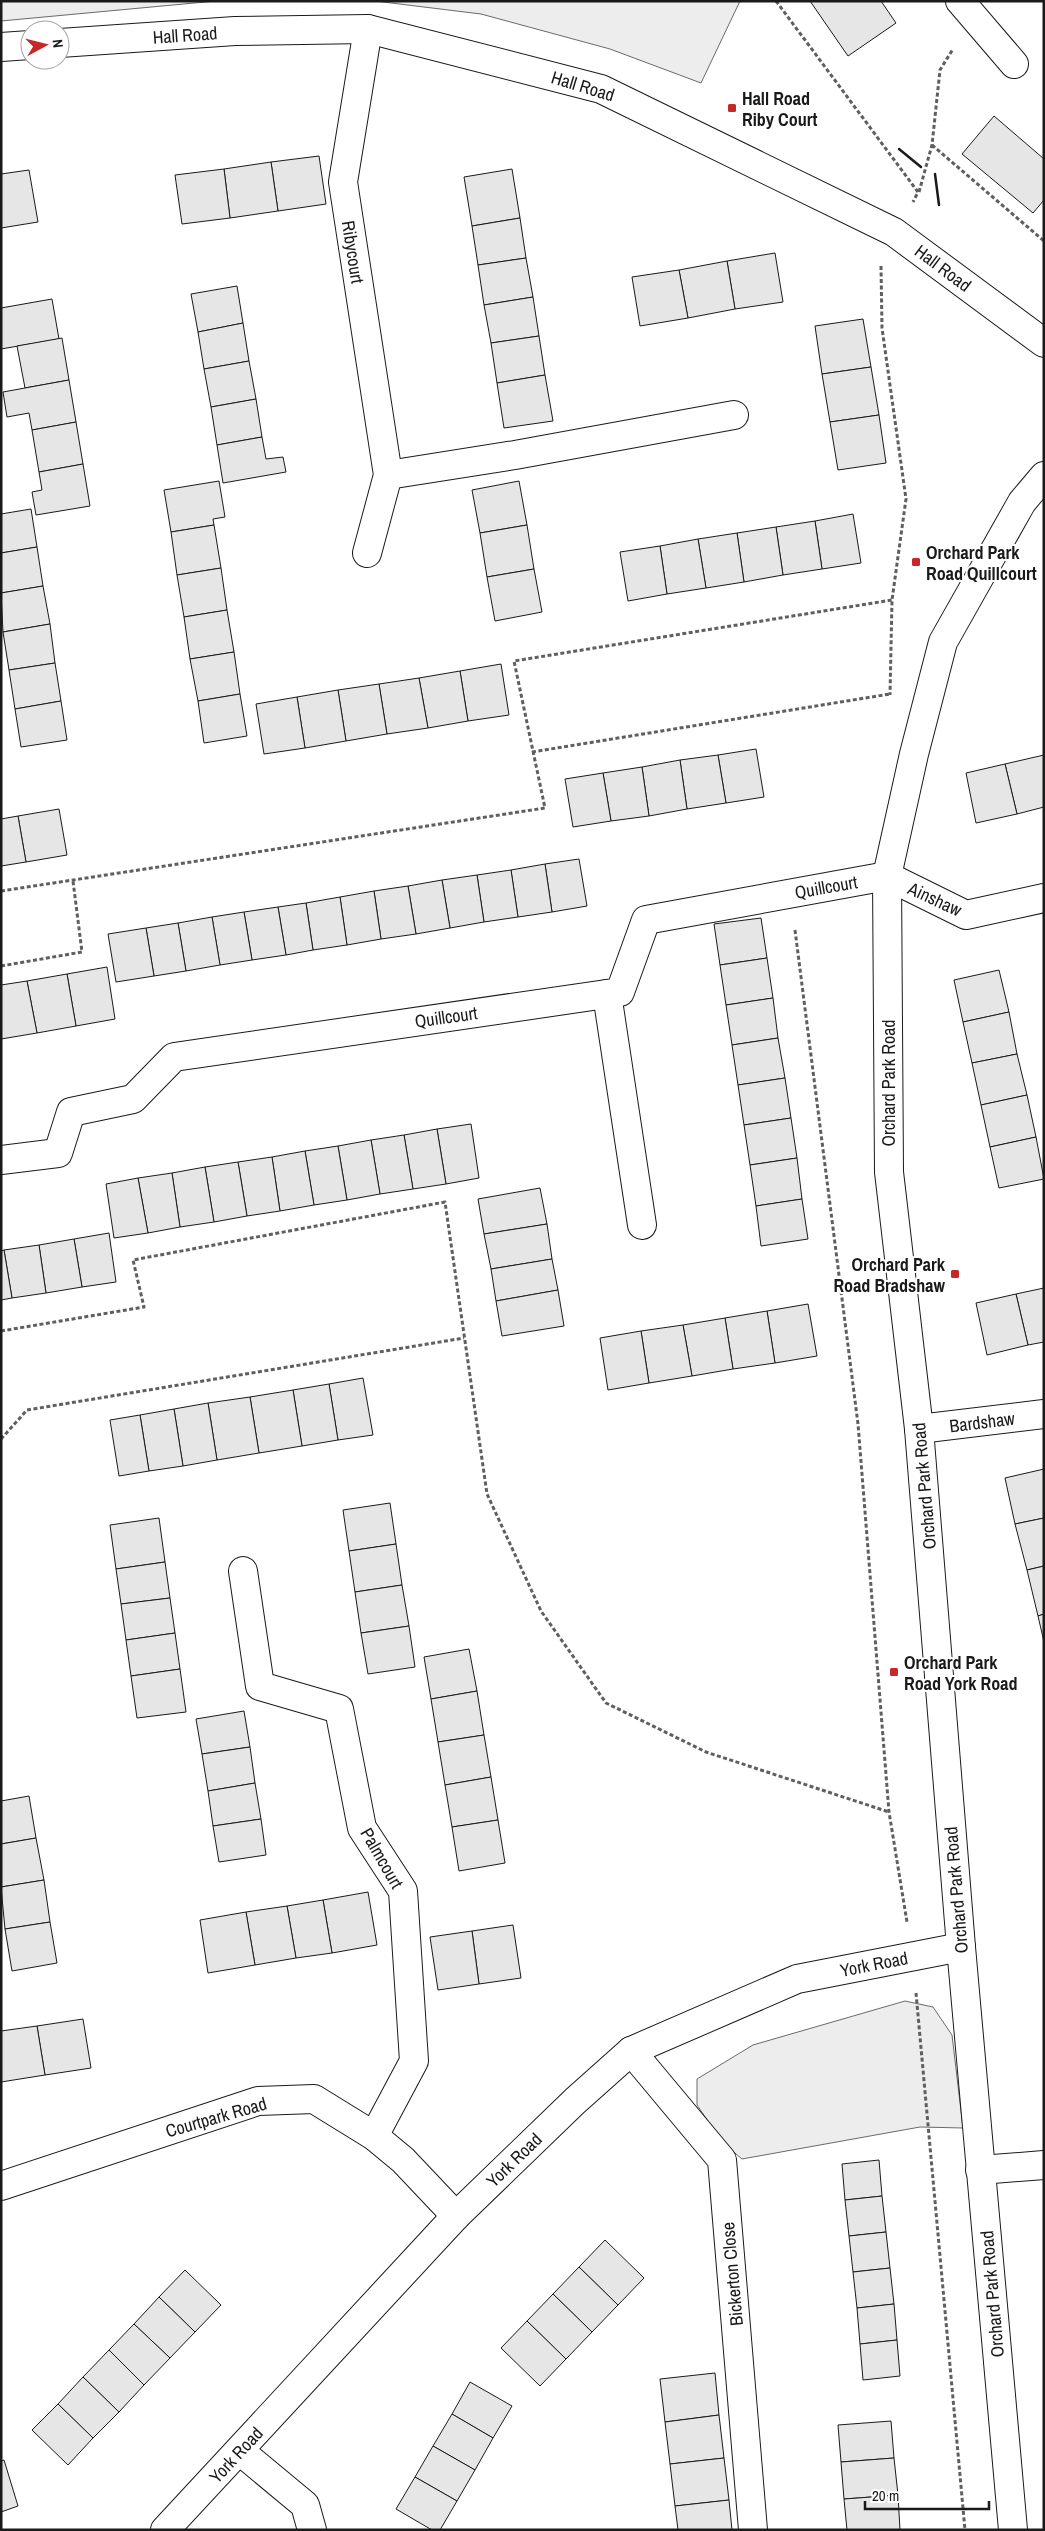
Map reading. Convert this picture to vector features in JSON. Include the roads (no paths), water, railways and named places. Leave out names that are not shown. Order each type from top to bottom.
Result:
[{"type":"street","points":[[967,9],[1014,64]]},
{"type":"street","name":"Hall Road","points":[[70,42],[235,32],[368,29],[601,89],[894,232],[1044,343]]},
{"type":"street","name":"Ribycourt","points":[[366,553],[388,475],[343,182],[368,29]]},
{"type":"street","points":[[1,48],[20,47]]},
{"type":"street","points":[[388,475],[515,455],[734,415]]},
{"type":"street","name":"Orchard Park Road","points":[[1013,2530],[980,2170],[919,1429],[889,1172],[887,876],[914,754],[943,642],[1022,502],[1044,476]]},
{"type":"street","name":"Ainshaw","points":[[887,876],[966,915],[1044,898]]},
{"type":"street","name":"Quillcourt","points":[[1,1160],[58,1153],[71,1112],[133,1099],[174,1057],[620,992],[646,920],[887,876]]},
{"type":"street","points":[[607,994],[642,1225]]},
{"type":"street","name":"Bardshaw","points":[[919,1429],[1044,1414]]},
{"type":"street","name":"Palmcourt","points":[[243,1571],[260,1686],[339,1709],[362,1828],[403,1891],[414,2061],[374,2136]]},
{"type":"street","name":"York Road","points":[[165,2530],[456,2216],[575,2101],[631,2052],[797,1979],[961,1947]]},
{"type":"street","name":"Bickerton Close","points":[[631,2052],[722,2160],[753,2530]]},
{"type":"street","name":"Courtpark Road","points":[[1,2186],[258,2101],[314,2099],[374,2136],[403,2160],[456,2216]]},
{"type":"street","points":[[980,2170],[1044,2165]]},
{"type":"street","points":[[240,2451],[305,2505],[312,2530]]},
{"type":"place","name":"Hall Road Riby Court","points":[[732,108]]},
{"type":"place","name":"Orchard Park Road Quillcourt","points":[[916,562]]},
{"type":"place","name":"Orchard Park Road Bradshaw","points":[[955,1274]]},
{"type":"place","name":"Orchard Park Road York Road","points":[[894,1672]]}]
